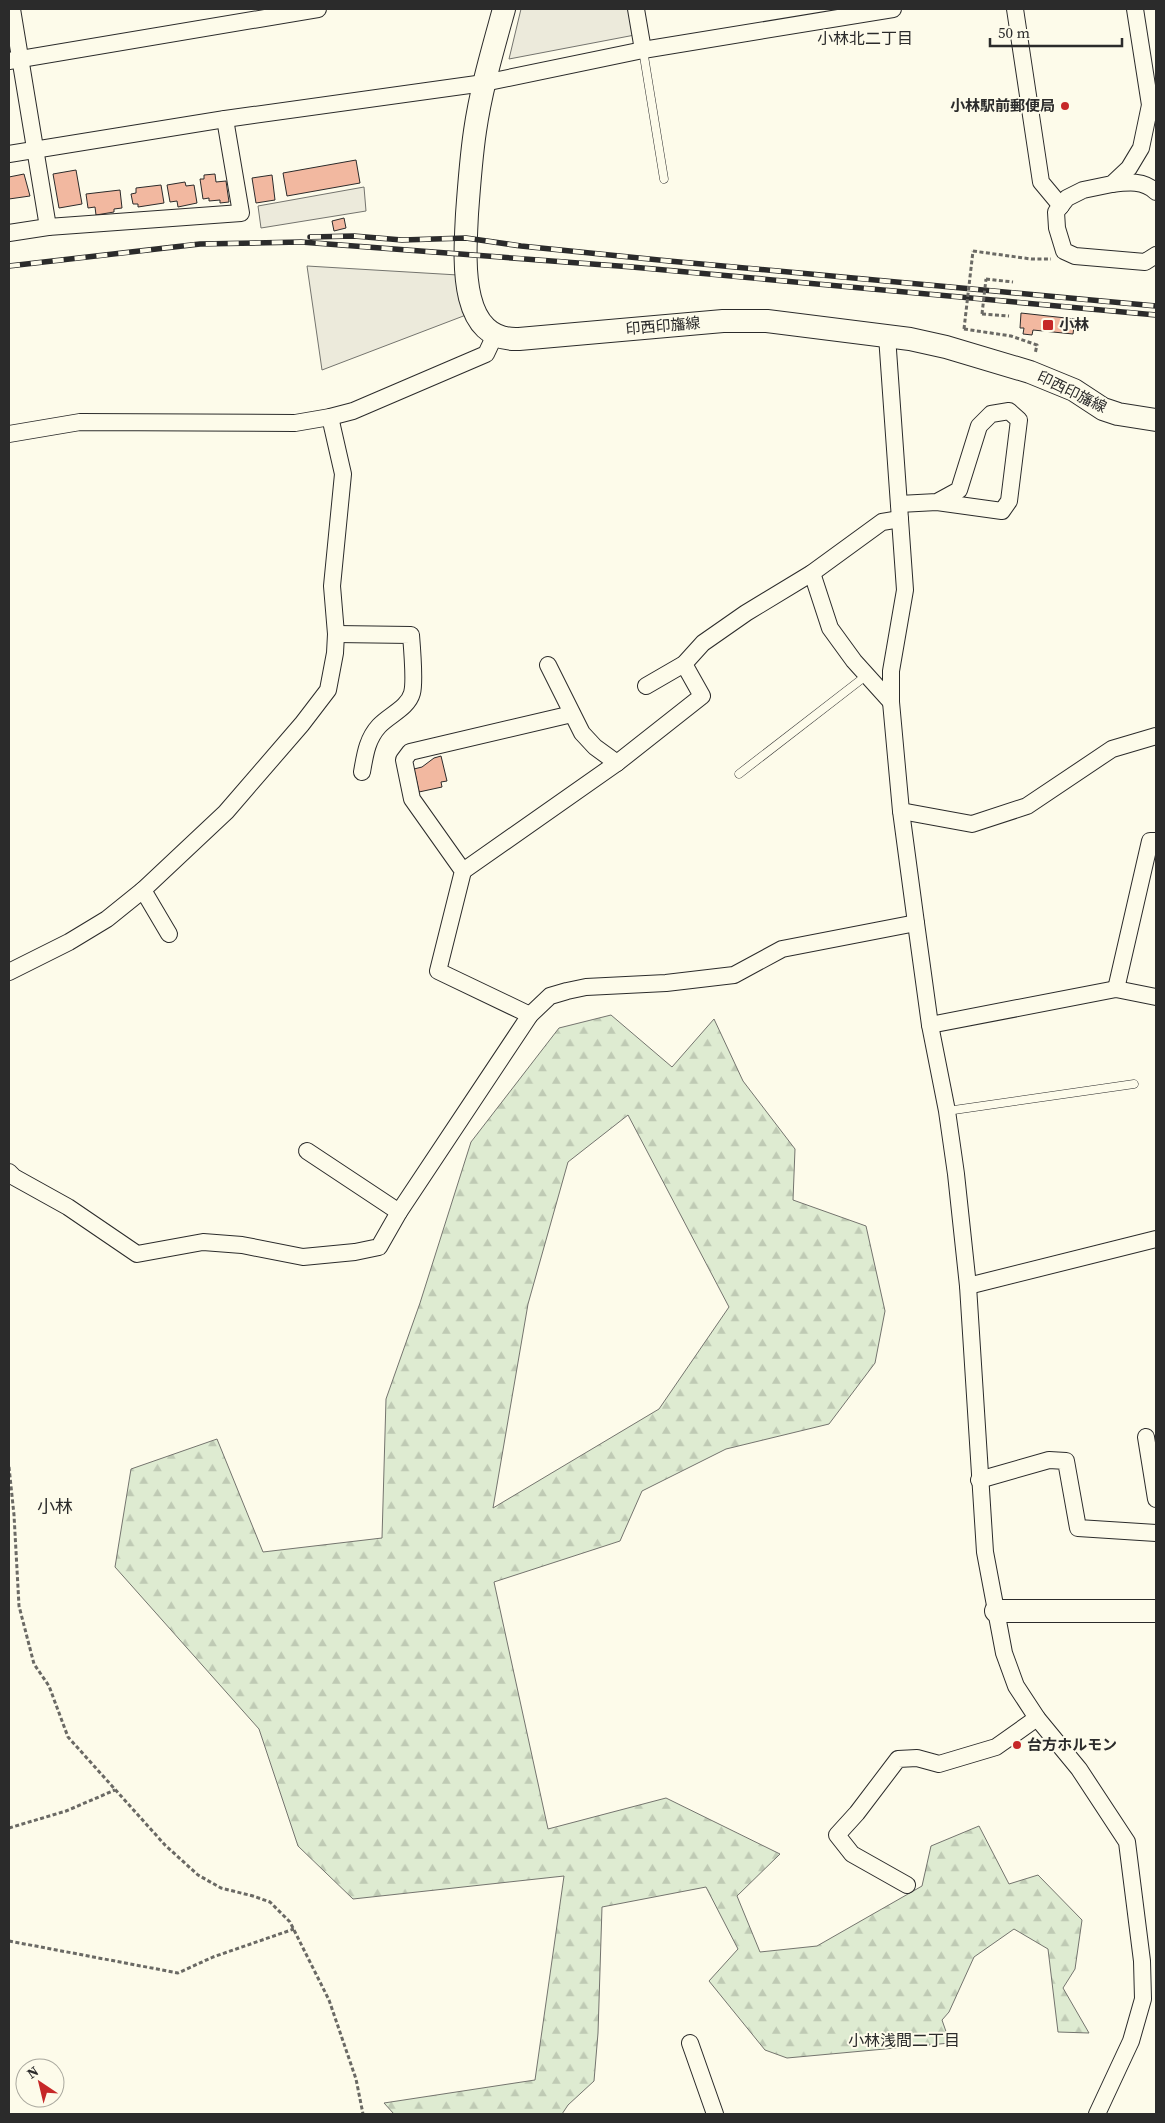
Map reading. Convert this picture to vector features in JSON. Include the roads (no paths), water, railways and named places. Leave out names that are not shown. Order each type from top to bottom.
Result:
[{"type":"main road","points":[[495,335],[479,320],[470,299],[464,254],[474,131],[484,83],[504,9]]},
{"type":"main road","name":"印西印旛線","points":[[495,335],[505,340],[745,319],[887,336],[937,345],[999,361],[1074,390],[1103,409],[1118,414],[1156,420]]},
{"type":"main road","points":[[996,1611],[1156,1612]]},
{"type":"street","points":[[12,9],[15,60],[36,149],[48,227]]},
{"type":"street","points":[[15,60],[318,9]]},
{"type":"street","points":[[636,9],[643,50]]},
{"type":"street","points":[[9,154],[225,119],[484,83],[643,50],[893,9]]},
{"type":"street","points":[[1014,9],[1041,182],[1061,206]]},
{"type":"street","points":[[1112,184],[1129,168],[1141,148],[1153,110],[1135,9]]},
{"type":"street","points":[[9,233],[48,227],[241,213],[225,119]]},
{"type":"street","points":[[1156,192],[1150,186],[1138,183],[1112,184],[1083,190],[1067,198],[1056,212],[1057,228],[1064,251],[1075,256],[1145,262],[1156,256]]},
{"type":"street","points":[[9,434],[80,422],[295,422],[330,417],[353,411],[486,354],[495,335]]},
{"type":"street","points":[[887,336],[905,590],[891,671],[891,702],[916,923],[930,1025],[947,1111],[968,1286],[985,1552],[1004,1653],[1016,1686],[1037,1718],[1079,1769],[1127,1842],[1142,1961],[1143,1999],[1131,2041],[1097,2114]]},
{"type":"street","points":[[646,686],[684,664],[703,643],[812,573],[882,522],[900,511],[937,502],[959,490],[979,426],[991,414],[1009,411],[1019,420],[1009,501],[1002,511],[937,502]]},
{"type":"street","points":[[9,972],[69,942],[107,919],[143,890],[226,812],[302,724],[328,690],[336,653],[332,586],[343,474],[330,417]]},
{"type":"street","points":[[812,573],[830,628],[854,662],[891,702]]},
{"type":"street","points":[[336,634],[412,635],[412,693],[404,705],[383,722],[373,734],[365,752],[362,772]]},
{"type":"street","points":[[530,1015],[438,971],[463,871],[617,763],[702,696],[684,664]]},
{"type":"street","points":[[548,665],[582,733],[595,747],[617,763]]},
{"type":"street","points":[[463,871],[412,799],[404,760],[410,752],[572,714]]},
{"type":"street","points":[[902,811],[972,824],[1027,806],[1112,749],[1156,736]]},
{"type":"street","points":[[1116,989],[1150,842],[1156,841]]},
{"type":"street","points":[[143,890],[169,934]]},
{"type":"street","points":[[9,1172],[14,1177],[68,1207],[137,1254],[203,1242],[242,1244],[304,1257],[355,1252],[378,1247],[398,1212],[530,1015],[550,996],[586,987],[666,983],[734,975],[782,950],[916,923]]},
{"type":"street","points":[[930,1025],[1116,989],[1156,997]]},
{"type":"street","points":[[308,1151],[398,1212]]},
{"type":"street","points":[[968,1286],[1156,1239]]},
{"type":"street","points":[[1146,1437],[1156,1499]]},
{"type":"street","points":[[979,1480],[1049,1460],[1066,1460],[1078,1528],[1156,1533]]},
{"type":"street","points":[[907,1885],[852,1854],[837,1834],[857,1814],[898,1759],[917,1758],[939,1764],[996,1747],[1037,1718]]},
{"type":"street","points":[[690,2043],[715,2114]]},
{"type":"lane","points":[[643,50],[664,179]]},
{"type":"lane","points":[[738,774],[866,674]]},
{"type":"lane","points":[[947,1111],[1134,1084]]},
{"type":"railway","points":[[310,237],[354,236],[402,240],[466,238],[521,246],[669,261],[1156,306]]},
{"type":"railway","points":[[9,266],[200,244],[301,242],[632,267],[1156,315]]},
{"type":"place","name":"小林駅前郵便局","points":[[1065,106]]},
{"type":"place","name":"小林","points":[[1048,325]]},
{"type":"place","name":"台方ホルモン","points":[[1017,1745]]},
{"type":"district","name":"小林北二丁目","points":[[865,38]]},
{"type":"district","name":"小林","points":[[55,1507]]},
{"type":"district","name":"小林浅間二丁目","points":[[904,2040]]}]
